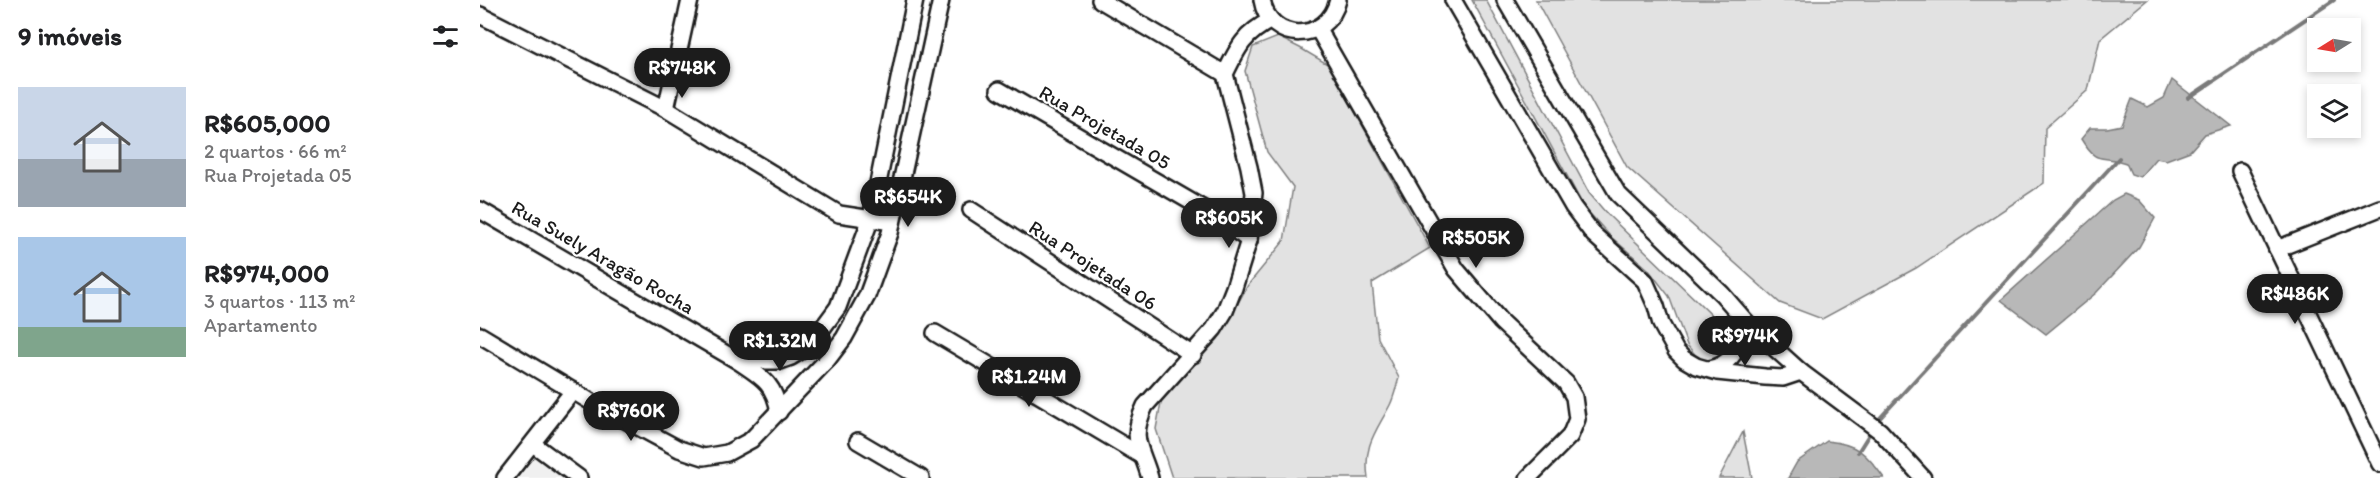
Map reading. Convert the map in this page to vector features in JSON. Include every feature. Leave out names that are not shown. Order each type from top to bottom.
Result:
[{"type":"street","points":[[666,108],[690,0]]},
{"type":"street","points":[[738,361],[780,361],[792,357],[810,345],[838,307],[871,218],[915,0]]},
{"type":"street","points":[[480,335],[573,391],[680,449],[704,457],[727,453],[751,440],[828,359],[844,338],[867,296],[892,222],[941,0]]},
{"type":"street","points":[[1100,0],[1225,74]]},
{"type":"street","points":[[1262,0],[1271,20],[1281,28],[1293,33],[1306,33],[1318,28],[1329,20],[1340,3]]},
{"type":"street","points":[[1453,0],[1573,207],[1594,235],[1645,281],[1661,324],[1676,351],[1696,366],[1709,369],[1783,378],[1801,372]]},
{"type":"street","points":[[1505,0],[1618,194],[1722,294],[1749,325],[1801,372],[1880,431],[1923,478]]},
{"type":"street","points":[[480,15],[666,108],[839,214],[892,222]]},
{"type":"street","points":[[1150,478],[1140,455],[1136,432],[1145,406],[1214,329],[1225,310],[1249,240],[1254,193],[1225,74],[1242,42],[1254,29],[1271,20]]},
{"type":"street","points":[[1318,28],[1456,269],[1501,322],[1566,383],[1574,397],[1577,419],[1570,436],[1528,478]]},
{"type":"street","name":"Rua Projetada 05","points":[[999,90],[1207,211],[1249,240]]},
{"type":"street","points":[[2240,171],[2380,464]]},
{"type":"street","points":[[2277,249],[2380,208]]},
{"type":"street","name":"Rua Suely Aragão Rocha","points":[[480,210],[738,361],[764,379],[774,390],[779,412]]},
{"type":"street","name":"Rua Projetada 06","points":[[971,210],[1193,355]]},
{"type":"street","points":[[1709,369],[1724,365],[1731,358],[1749,325]]},
{"type":"street","points":[[935,333],[1140,455]]},
{"type":"street","points":[[505,478],[573,391]]},
{"type":"street","points":[[858,441],[921,478]]},
{"type":"street","points":[[532,444],[579,478]]},
{"type":"shaded area","points":[[1472,0],[1486,0],[1589,193],[1607,214],[1730,333],[1735,341],[1732,349],[1713,364],[1698,358],[1687,345],[1669,296],[1648,269],[1610,236],[1584,207]]},
{"type":"shaded area","points":[[1536,0],[2147,0],[2100,39],[2088,90],[2045,128],[2044,183],[1916,268],[1822,319],[1780,303],[1627,167]]},
{"type":"shaded area","points":[[1278,37],[1329,65],[1430,248],[1372,283],[1378,338],[1399,378],[1391,402],[1369,448],[1368,478],[1172,478],[1156,429],[1162,397],[1218,339],[1248,285],[1284,241],[1293,187],[1267,152],[1245,71],[1253,47]]},
{"type":"shaded area","points":[[2172,80],[2231,126],[2205,134],[2190,151],[2166,160],[2156,158],[2140,177],[2131,174],[2126,163],[2096,157],[2092,154],[2081,139],[2090,128],[2122,125],[2132,99],[2148,107],[2164,98]]},
{"type":"shaded area","points":[[2124,194],[2139,200],[2155,218],[2139,247],[2096,293],[2046,334],[2001,300],[2113,200]]},
{"type":"shaded area","points":[[1743,432],[1752,478],[1719,478]]},
{"type":"shaded area","points":[[1827,441],[1838,442],[1861,452],[1884,478],[1788,478],[1797,462]]},
{"type":"shaded area","points":[[541,448],[586,478],[519,478]]},
{"type":"waterway","points":[[2188,98],[2334,0]]},
{"type":"waterway","points":[[1880,418],[2119,158]]},
{"type":"waterway","points":[[1858,452],[1868,436]]}]
